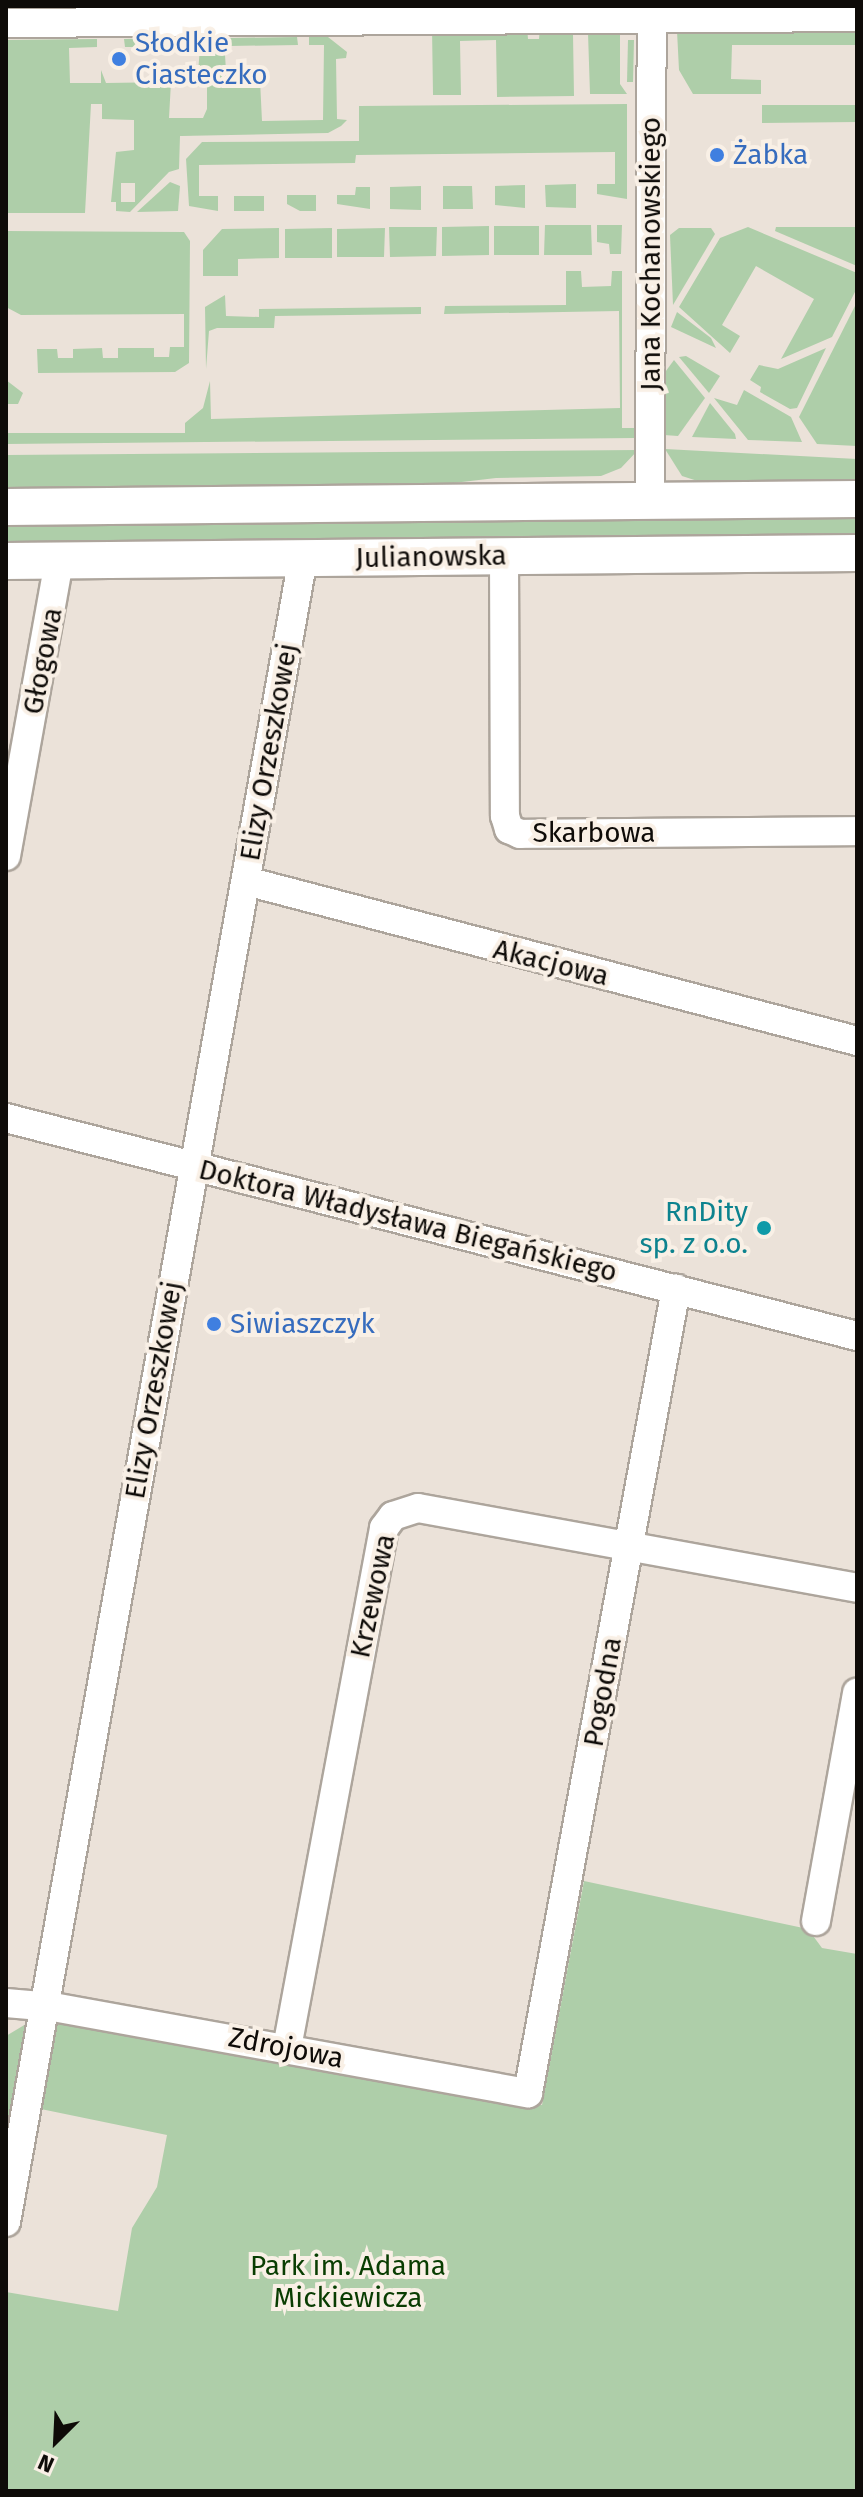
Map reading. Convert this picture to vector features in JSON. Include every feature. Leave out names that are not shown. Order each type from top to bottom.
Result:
[{"type":"main road","name":"Julianowska","points":[[6,507],[857,499]]},
{"type":"main road","name":"Julianowska","points":[[6,561],[857,553]]},
{"type":"street","points":[[6,23],[651,12],[857,17]]},
{"type":"street","name":"Jana Kochanowskiego","points":[[650,501],[651,12]]},
{"type":"street","name":"Skarbowa","points":[[504,556],[509,829],[520,834],[857,831]]},
{"type":"street","name":"Elizy Orzeszkowej","points":[[6,2222],[10,2169],[43,2005],[303,558]]},
{"type":"street","name":"Głogowa","points":[[6,856],[59,560]]},
{"type":"street","name":"Akacjowa","points":[[246,881],[857,1041]]},
{"type":"street","name":"Doktora Władysława Biegańskiego","points":[[6,1118],[857,1336]]},
{"type":"street","name":"Pogodna","points":[[528,2093],[676,1289]]},
{"type":"street","name":"Krzewowa","points":[[287,2048],[384,1528],[393,1516],[418,1508],[857,1588]]},
{"type":"street","points":[[816,1921],[857,1693]]},
{"type":"street","name":"Zdrojowa","points":[[6,2003],[43,2005],[528,2093]]},
{"type":"green space","points":[[857,24],[857,45],[732,45],[731,79],[761,80],[761,94],[693,94],[679,70],[677,31]]},
{"type":"green space","points":[[620,25],[620,84],[627,94],[590,94],[588,33],[573,34],[574,96],[497,97],[496,40],[460,41],[461,95],[433,95],[432,28],[527,27],[528,39],[539,39],[540,27]]},
{"type":"green space","points":[[309,36],[328,37],[347,52],[346,58],[336,59],[337,119],[347,120],[341,126],[328,133],[180,136],[179,169],[169,172],[130,212],[116,211],[116,202],[111,202],[116,152],[134,150],[134,120],[102,119],[102,104],[91,104],[85,213],[6,213],[6,40],[97,39],[97,47],[69,48],[70,83],[101,83],[101,70],[106,83],[171,82],[169,118],[203,118],[207,109],[207,87],[197,87],[200,47],[183,47],[184,39],[224,38],[226,71],[260,80],[262,121],[323,120],[324,45],[309,45]],"holes":[[[121,183],[135,183],[135,202],[121,202]]]},
{"type":"green space","points":[[297,37],[298,45],[229,46],[229,38]]},
{"type":"green space","points":[[171,38],[170,47],[125,47],[124,39]]},
{"type":"green space","points":[[628,40],[634,40],[633,82],[627,82]]},
{"type":"green space","points":[[627,104],[627,199],[597,194],[597,184],[615,184],[615,152],[356,155],[355,163],[199,165],[199,196],[218,196],[218,211],[189,206],[186,159],[202,142],[359,141],[359,106]]},
{"type":"green space","points":[[762,105],[857,105],[857,122],[762,123]]},
{"type":"green space","points":[[170,182],[180,186],[178,211],[137,212]]},
{"type":"green space","points":[[576,184],[576,208],[546,207],[545,185]]},
{"type":"green space","points":[[525,185],[525,208],[495,205],[495,186]]},
{"type":"green space","points":[[421,186],[421,210],[390,209],[390,187]]},
{"type":"green space","points":[[443,186],[472,186],[473,209],[443,209]]},
{"type":"green space","points":[[356,187],[370,187],[370,209],[337,204],[337,195],[355,195]]},
{"type":"green space","points":[[287,195],[316,195],[316,211],[300,211],[287,204]]},
{"type":"green space","points":[[234,196],[264,196],[264,211],[234,211]]},
{"type":"green space","points":[[545,225],[591,225],[592,255],[544,255]]},
{"type":"green space","points":[[597,225],[622,225],[621,254],[610,254],[609,244],[597,242]]},
{"type":"green space","points":[[489,226],[489,255],[442,256],[442,227]]},
{"type":"green space","points":[[494,226],[539,226],[539,255],[494,255]]},
{"type":"green space","points":[[389,227],[437,227],[436,256],[390,257]]},
{"type":"green space","points":[[748,227],[857,273],[857,288],[832,337],[781,359],[814,299],[756,266],[722,325],[740,336],[730,353],[679,307],[720,238]]},
{"type":"green space","points":[[776,227],[857,227],[857,266],[775,231]]},
{"type":"green space","points":[[279,228],[279,258],[238,259],[238,276],[203,276],[203,250],[222,229]]},
{"type":"green space","points":[[332,228],[332,258],[285,258],[285,229]]},
{"type":"green space","points":[[385,228],[384,257],[337,257],[337,229]]},
{"type":"green space","points":[[679,228],[711,228],[715,234],[673,305],[670,235]]},
{"type":"green space","points":[[6,231],[184,232],[190,241],[189,363],[175,372],[38,373],[37,349],[57,349],[58,358],[73,358],[73,349],[102,348],[103,358],[118,358],[118,348],[154,348],[154,357],[169,357],[170,347],[184,347],[184,314],[21,315],[6,307]]},
{"type":"green space","points":[[566,271],[581,271],[582,287],[611,286],[612,271],[622,271],[622,428],[635,428],[635,438],[6,444],[6,433],[185,433],[185,423],[203,408],[210,381],[211,419],[620,408],[619,311],[444,314],[445,306],[566,305]]},
{"type":"green space","points":[[225,295],[226,316],[259,317],[259,309],[421,307],[421,314],[275,316],[274,328],[217,328],[209,331],[206,369],[205,307]]},
{"type":"green space","points":[[857,302],[857,446],[817,444],[799,417]]},
{"type":"green space","points":[[677,312],[711,338],[716,348],[671,327]]},
{"type":"green space","points":[[826,348],[797,408],[790,409],[760,392],[761,387],[750,380],[759,365],[778,369]]},
{"type":"green space","points":[[686,356],[720,376],[709,393],[679,357]]},
{"type":"green space","points":[[674,360],[705,398],[678,436],[664,435],[663,375]]},
{"type":"green space","points":[[6,380],[23,393],[18,404],[6,404]]},
{"type":"green space","points":[[744,390],[791,417],[802,442],[748,440],[714,398],[737,405]]},
{"type":"green space","points":[[710,403],[735,434],[736,439],[692,437]]},
{"type":"green space","points":[[665,449],[857,459],[857,480],[710,485],[682,476]]},
{"type":"green space","points":[[638,450],[621,468],[601,476],[496,478],[419,487],[6,491],[6,455]]},
{"type":"green space","points":[[857,516],[857,538],[6,545],[6,524]]},
{"type":"green space","name":"Park im. Adama Mickiewicza","points":[[584,1881],[808,1929],[822,1948],[857,1954],[857,2491],[6,2491],[6,2292],[118,2311],[132,2228],[157,2187],[167,2135],[36,2108],[54,2017],[542,2105]]},
{"type":"green space","points":[[26,2024],[29,2032],[6,2146],[6,2036]]},
{"type":"place","name":"Słodkie Ciasteczko","points":[[119,59]]},
{"type":"place","name":"Żabka","points":[[717,155]]},
{"type":"place","name":"RnDity sp. z o.o.","points":[[764,1228]]},
{"type":"place","name":"Siwiaszczyk","points":[[214,1324]]}]
